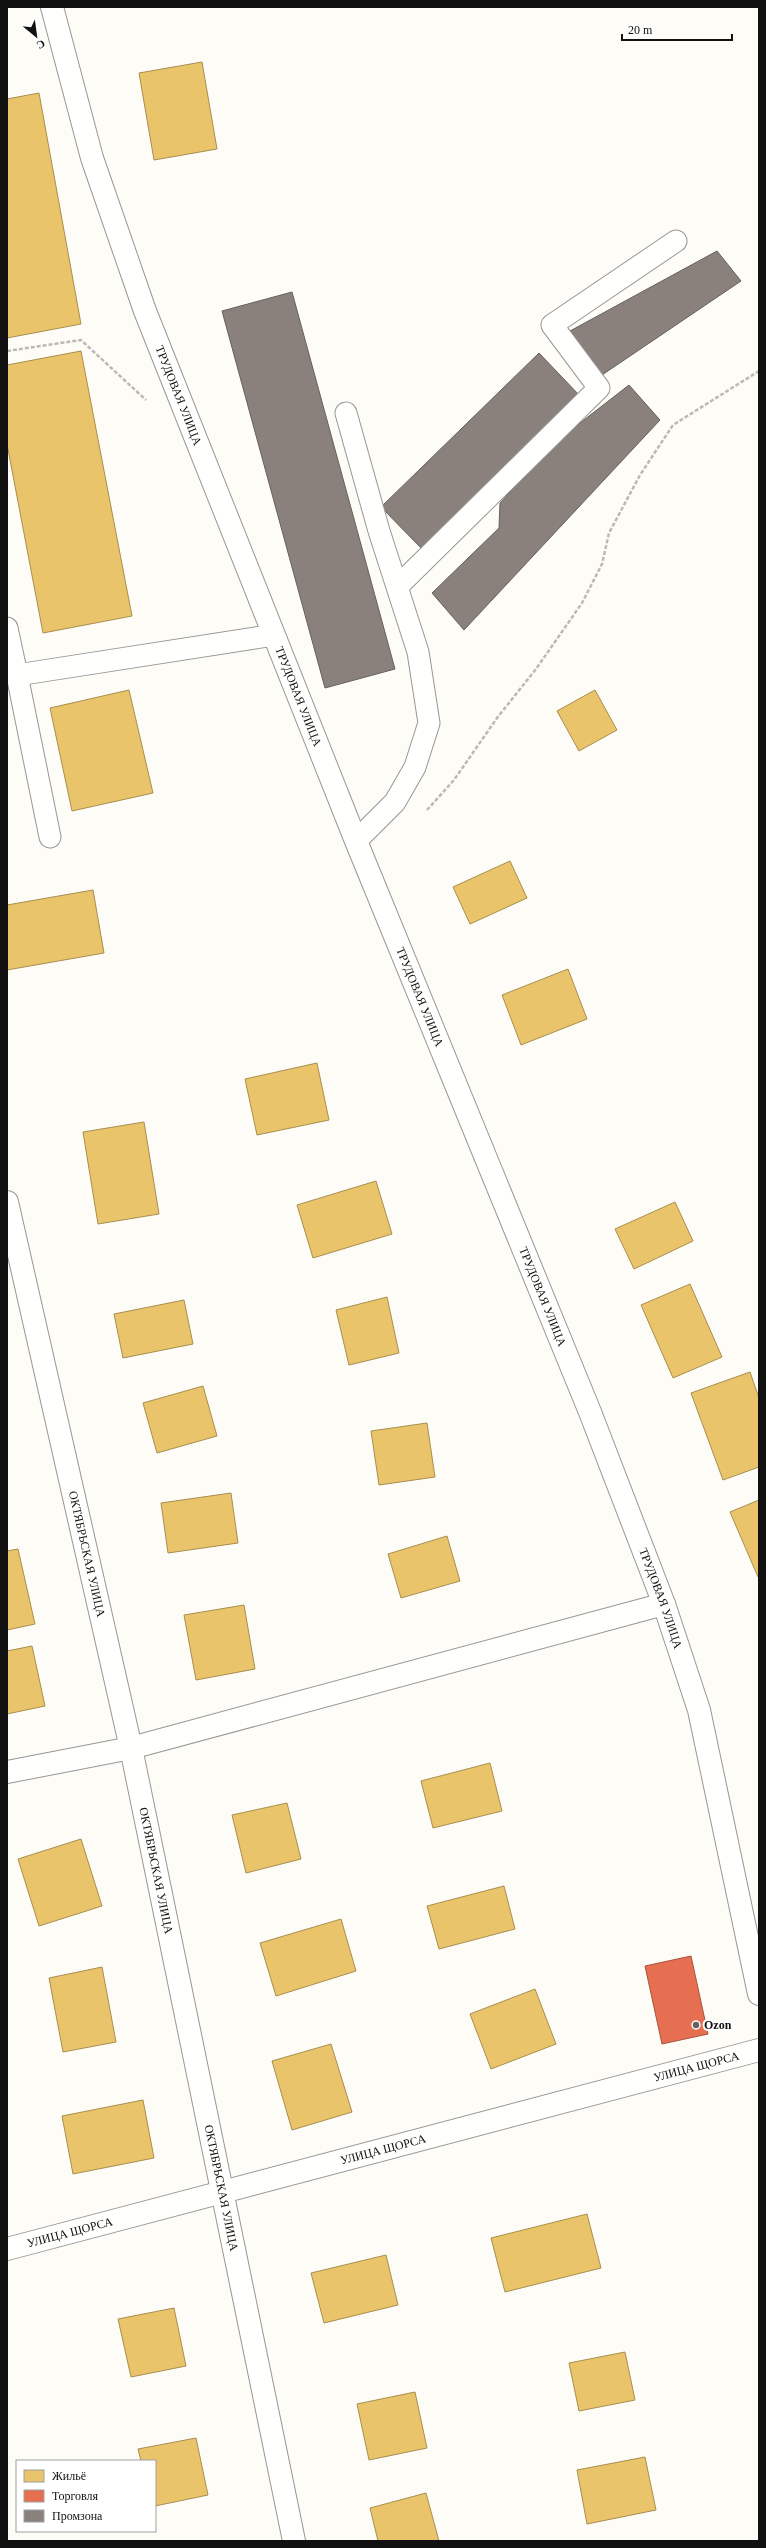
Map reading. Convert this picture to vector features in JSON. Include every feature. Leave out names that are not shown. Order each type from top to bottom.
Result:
[{"type":"street","name":"ТРУДОВАЯ УЛИЦА","points":[[52,7],[92,158],[145,311],[356,841],[590,1412],[664,1604],[700,1710],[759,1994]]},
{"type":"street","name":"ОКТЯБРЬСКАЯ УЛИЦА","points":[[7,1202],[131,1748],[294,2541]]},
{"type":"street","points":[[7,1772],[131,1748],[664,1604]]},
{"type":"street","name":"УЛИЦА ЩОРСА","points":[[7,2249],[759,2050]]},
{"type":"lane","points":[[398,586],[599,388],[552,325],[676,241]]},
{"type":"lane","points":[[346,413],[379,531],[398,586],[418,652],[429,723],[415,766],[395,802],[356,841]]},
{"type":"lane","points":[[7,628],[50,837]]},
{"type":"lane","points":[[17,675],[274,635]]},
{"type":"path","points":[[7,351],[81,340],[150,404]]},
{"type":"path","points":[[424,814],[454,780],[496,718],[536,669],[582,603],[602,564],[609,533],[640,475],[673,425],[759,371]]},
{"type":"building: Жильё","points":[[202,62],[217,149],[154,160],[139,73]]},
{"type":"building: Жильё","points":[[39,93],[81,324],[7,338],[7,99]]},
{"type":"building: Жильё","points":[[81,351],[132,616],[43,633],[7,444],[7,365]]},
{"type":"building: Жильё","points":[[129,690],[153,793],[72,811],[50,708]]},
{"type":"building: Жильё","points":[[595,690],[617,730],[579,751],[557,711]]},
{"type":"building: Жильё","points":[[510,861],[527,898],[470,924],[453,887]]},
{"type":"building: Жильё","points":[[93,890],[104,953],[7,970],[7,905]]},
{"type":"building: Жильё","points":[[568,969],[587,1019],[521,1045],[502,995]]},
{"type":"building: Жильё","points":[[317,1063],[329,1120],[257,1135],[245,1079]]},
{"type":"building: Жильё","points":[[144,1122],[159,1214],[98,1224],[83,1132]]},
{"type":"building: Жильё","points":[[376,1181],[392,1234],[313,1258],[297,1205]]},
{"type":"building: Жильё","points":[[675,1202],[693,1241],[634,1269],[615,1229]]},
{"type":"building: Жильё","points":[[690,1284],[722,1357],[673,1378],[641,1305]]},
{"type":"building: Жильё","points":[[387,1297],[399,1353],[349,1365],[336,1310]]},
{"type":"building: Жильё","points":[[184,1300],[193,1344],[123,1358],[114,1314]]},
{"type":"building: Жильё","points":[[750,1372],[759,1398],[759,1467],[723,1480],[691,1393]]},
{"type":"building: Жильё","points":[[203,1386],[217,1436],[157,1453],[143,1403]]},
{"type":"building: Жильё","points":[[427,1423],[435,1477],[379,1485],[371,1431]]},
{"type":"building: Жильё","points":[[231,1493],[238,1543],[168,1553],[161,1503]]},
{"type":"building: Жильё","points":[[759,1500],[759,1576],[758,1577],[730,1512]]},
{"type":"building: Жильё","points":[[447,1536],[460,1581],[401,1598],[388,1554]]},
{"type":"building: Жильё","points":[[18,1549],[35,1624],[7,1630],[7,1551]]},
{"type":"building: Жильё","points":[[244,1605],[255,1669],[196,1680],[184,1615]]},
{"type":"building: Жильё","points":[[32,1646],[45,1706],[7,1714],[7,1651]]},
{"type":"building: Жильё","points":[[490,1763],[502,1811],[433,1828],[421,1781]]},
{"type":"building: Жильё","points":[[287,1803],[301,1859],[246,1873],[232,1815]]},
{"type":"building: Жильё","points":[[81,1839],[102,1906],[39,1926],[18,1859]]},
{"type":"building: Жильё","points":[[504,1886],[515,1929],[439,1949],[427,1906]]},
{"type":"building: Жильё","points":[[341,1919],[356,1971],[276,1996],[260,1943]]},
{"type":"building: Жильё","points":[[102,1967],[116,2042],[63,2052],[49,1978]]},
{"type":"building: Жильё","points":[[535,1989],[556,2044],[491,2069],[470,2014]]},
{"type":"building: Жильё","points":[[331,2044],[352,2112],[292,2130],[272,2061]]},
{"type":"building: Жильё","points":[[143,2100],[154,2158],[73,2174],[62,2116]]},
{"type":"building: Жильё","points":[[587,2214],[601,2268],[505,2292],[491,2238]]},
{"type":"building: Жильё","points":[[386,2255],[398,2305],[324,2323],[311,2273]]},
{"type":"building: Жильё","points":[[174,2308],[186,2366],[131,2377],[118,2319]]},
{"type":"building: Жильё","points":[[625,2352],[635,2400],[579,2411],[569,2363]]},
{"type":"building: Жильё","points":[[415,2392],[427,2448],[369,2460],[357,2404]]},
{"type":"building: Жильё","points":[[196,2438],[208,2495],[156,2506],[156,2460],[141,2460],[138,2449]]},
{"type":"building: Жильё","points":[[645,2457],[656,2510],[587,2524],[577,2470]]},
{"type":"building: Жильё","points":[[426,2493],[439,2541],[378,2541],[370,2508]]},
{"type":"building: Торговля","points":[[691,1956],[708,2034],[662,2044],[645,1966]]},
{"type":"building: Промзона","points":[[717,251],[741,281],[602,375],[570,331]]},
{"type":"building: Промзона","points":[[292,292],[395,669],[325,688],[222,311]]},
{"type":"building: Промзона","points":[[539,353],[580,396],[422,549],[381,507]]},
{"type":"building: Промзона","points":[[629,385],[660,420],[464,630],[432,593],[499,528],[500,503],[553,444]]},
{"type":"place","name":"Ozon","points":[[696,2025]]}]
